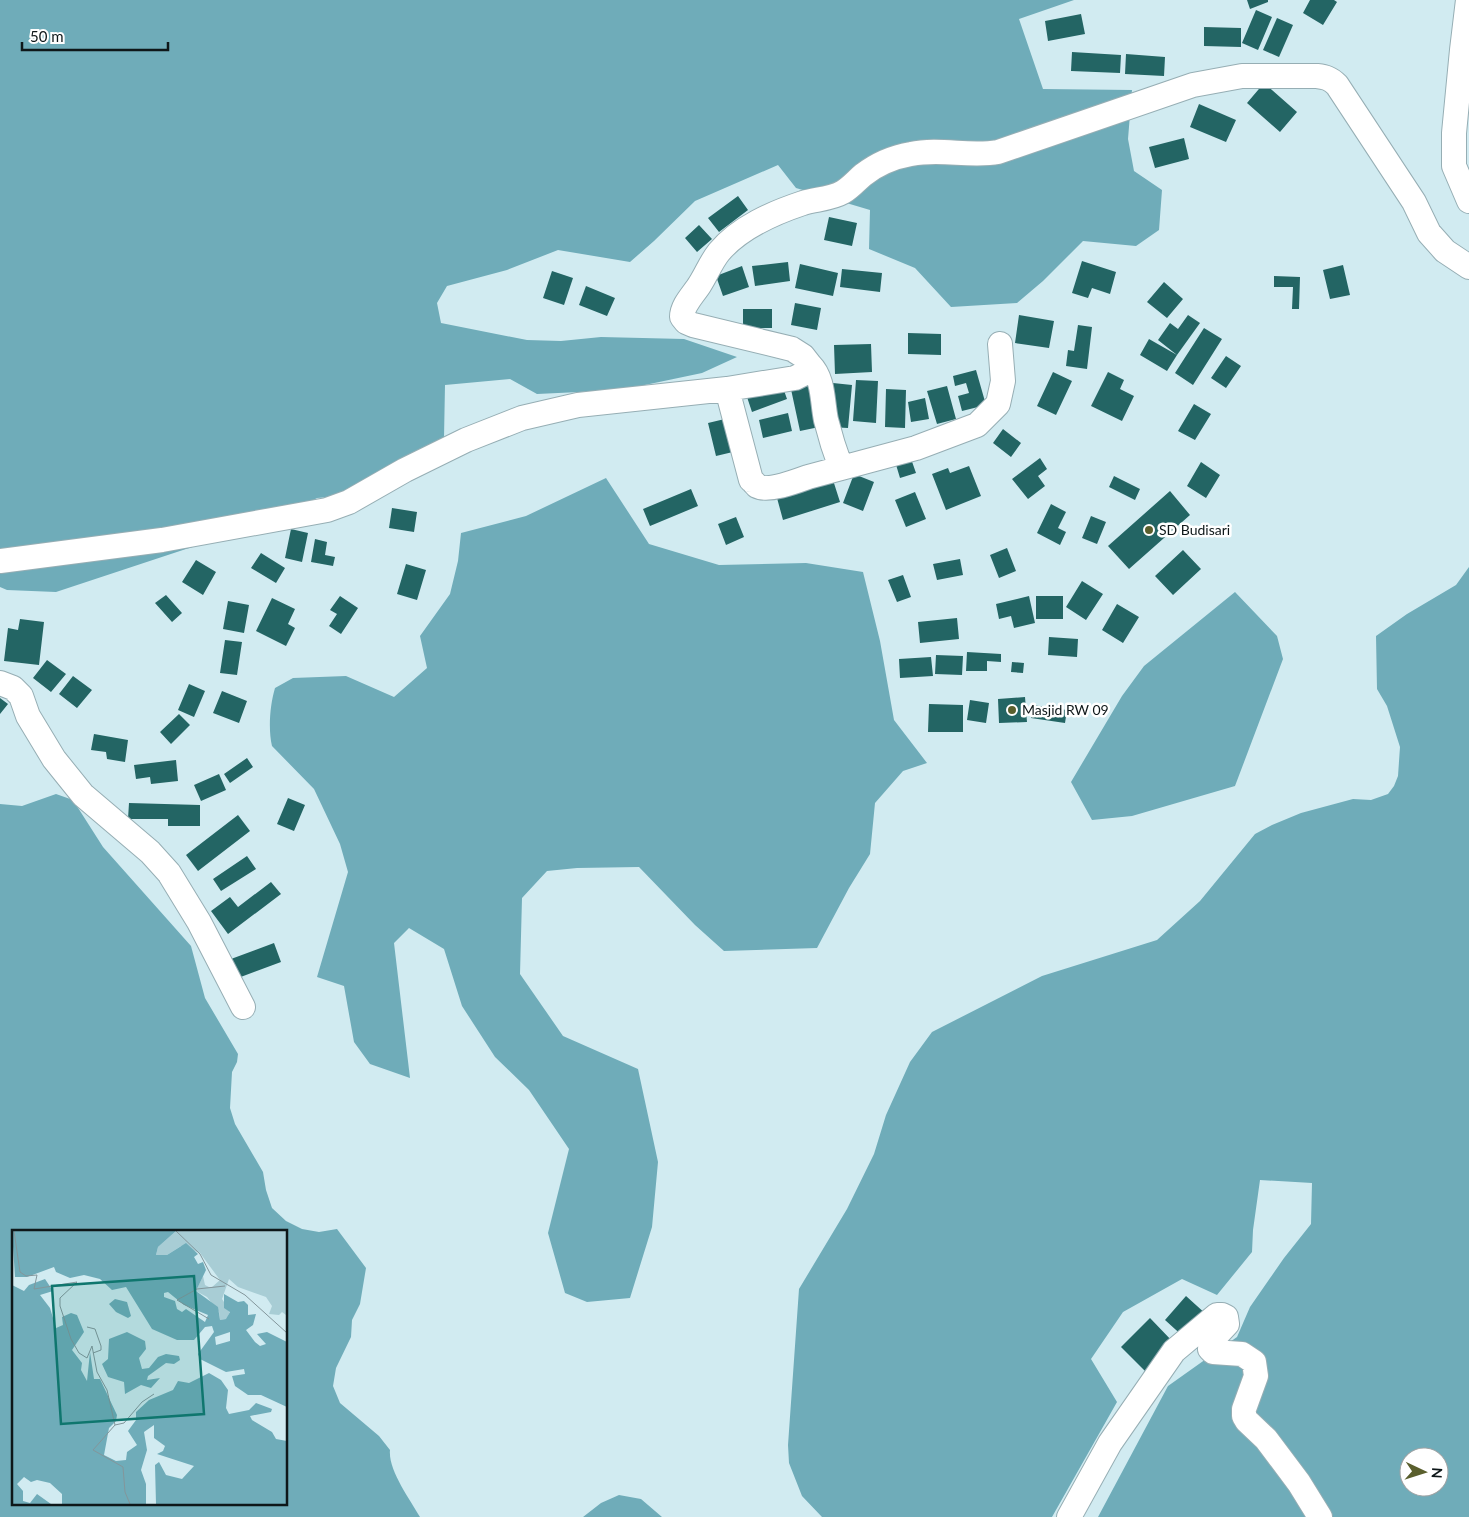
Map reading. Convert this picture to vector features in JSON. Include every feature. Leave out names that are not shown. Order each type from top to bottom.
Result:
[{"type":"street","points":[[1468,0],[1454,133],[1454,166],[1469,201]]},
{"type":"street","points":[[841,468],[826,417],[820,382],[815,370],[803,356],[792,349],[693,325],[686,322],[682,317],[682,310],[720,251],[733,238],[764,218],[844,191],[866,173],[885,162],[919,153],[986,154],[998,152],[1194,86],[1242,76],[1326,77],[1337,84],[1414,202],[1429,233],[1445,251],[1469,267]]},
{"type":"street","points":[[727,389],[751,480],[757,486],[765,487],[792,483],[916,448],[977,425],[998,404],[1002,380],[1000,344]]},
{"type":"street","points":[[0,561],[162,540],[328,510],[349,502],[405,470],[458,444],[522,418],[578,405],[727,389],[795,378],[805,373],[810,365]]},
{"type":"street","points":[[0,683],[12,688],[21,696],[28,716],[54,759],[83,795],[150,852],[169,873],[200,922],[243,1007]]},
{"type":"street","points":[[1069,1517],[1110,1443],[1174,1350],[1217,1315],[1222,1314],[1226,1317],[1227,1324],[1212,1340],[1210,1349],[1213,1352],[1242,1354],[1254,1362],[1256,1376],[1244,1409],[1244,1416],[1266,1439],[1284,1466],[1299,1483],[1320,1517]]},
{"type":"shaded area","points":[[0,0],[1074,0],[1019,19],[1043,89],[1132,90],[1128,139],[1134,171],[1162,190],[1159,230],[1136,246],[1083,241],[1043,281],[1017,303],[951,307],[915,268],[869,249],[870,210],[796,188],[778,165],[695,201],[630,262],[558,250],[507,270],[447,286],[437,303],[441,323],[527,340],[561,341],[601,337],[684,339],[737,357],[702,373],[621,390],[537,394],[510,379],[445,385],[444,438],[340,496],[317,498],[267,525],[186,549],[56,592],[7,590],[0,587]]},
{"type":"shaded area","points":[[606,478],[649,544],[719,565],[806,563],[863,572],[880,641],[894,720],[927,763],[903,771],[875,803],[870,854],[849,888],[817,948],[724,951],[695,925],[639,867],[577,868],[547,871],[522,898],[520,974],[563,1036],[638,1069],[658,1162],[652,1227],[630,1298],[587,1302],[565,1293],[548,1233],[569,1149],[529,1090],[495,1057],[462,1006],[444,949],[409,928],[394,943],[410,1078],[370,1064],[354,1042],[344,986],[317,977],[348,872],[340,844],[314,789],[272,746],[270,725],[275,688],[293,678],[346,676],[394,697],[427,668],[420,636],[450,594],[458,561],[461,533],[526,516]]},
{"type":"shaded area","points":[[1469,567],[1469,1517],[1098,1517],[1168,1386],[1237,1337],[1250,1307],[1284,1258],[1311,1224],[1312,1183],[1260,1180],[1252,1252],[1217,1295],[1182,1279],[1123,1312],[1091,1359],[1117,1402],[1052,1517],[822,1517],[802,1496],[789,1463],[788,1445],[799,1289],[847,1209],[874,1154],[886,1115],[910,1062],[932,1032],[1042,976],[1157,940],[1200,901],[1255,834],[1301,813],[1353,799],[1371,800],[1388,794],[1398,776],[1400,747],[1387,706],[1377,689],[1376,636],[1407,614],[1456,585]]},
{"type":"shaded area","points":[[1235,592],[1277,636],[1283,659],[1235,786],[1132,816],[1092,820],[1071,782],[1122,696],[1144,666]]},
{"type":"shaded area","points":[[56,794],[73,800],[103,847],[191,946],[205,998],[238,1054],[237,1062],[232,1072],[230,1108],[235,1124],[263,1172],[272,1208],[286,1221],[302,1229],[319,1232],[337,1229],[366,1268],[360,1304],[352,1320],[351,1337],[336,1368],[333,1386],[340,1403],[379,1436],[390,1450],[390,1458],[396,1475],[420,1517],[0,1517],[0,804],[22,806]]},
{"type":"shaded area","points":[[619,1495],[641,1499],[662,1517],[583,1517],[601,1503]]},
{"type":"building","points":[[1247,0],[1268,0],[1268,2],[1250,9]]},
{"type":"building","points":[[1310,0],[1334,0],[1337,2],[1323,25],[1303,13]]},
{"type":"building","points":[[1256,10],[1272,17],[1258,50],[1242,43]]},
{"type":"building","points":[[1081,14],[1085,34],[1048,41],[1045,21]]},
{"type":"building","points":[[1277,18],[1293,25],[1279,57],[1263,50]]},
{"type":"building","points":[[1204,27],[1241,28],[1241,47],[1204,46]]},
{"type":"building","points":[[1072,52],[1121,55],[1120,73],[1071,71]]},
{"type":"building","points":[[1126,54],[1165,57],[1164,76],[1125,74]]},
{"type":"building","points":[[1264,83],[1297,112],[1280,132],[1247,103]]},
{"type":"building","points":[[1199,104],[1236,120],[1226,142],[1190,127]]},
{"type":"building","points":[[1184,138],[1189,159],[1155,168],[1149,147]]},
{"type":"building","points":[[738,196],[748,210],[719,232],[708,218]]},
{"type":"building","points":[[829,217],[857,223],[852,246],[824,240]]},
{"type":"building","points":[[699,225],[712,239],[697,252],[685,238]]},
{"type":"building","points":[[1082,261],[1116,272],[1110,294],[1092,288],[1088,298],[1072,293]]},
{"type":"building","points":[[788,262],[790,281],[755,286],[752,266]]},
{"type":"building","points":[[800,264],[838,273],[833,296],[795,288]]},
{"type":"building","points":[[1343,265],[1350,295],[1330,299],[1323,270]]},
{"type":"building","points":[[742,266],[749,287],[723,296],[716,276]]},
{"type":"building","points":[[842,269],[882,273],[880,292],[840,287]]},
{"type":"building","points":[[552,271],[573,278],[564,305],[543,298]]},
{"type":"building","points":[[1274,276],[1300,277],[1299,309],[1292,309],[1293,287],[1274,287]]},
{"type":"building","points":[[1164,282],[1183,299],[1167,318],[1147,302]]},
{"type":"building","points":[[586,286],[615,298],[607,316],[579,305]]},
{"type":"building","points":[[795,303],[821,308],[817,330],[791,325]]},
{"type":"building","points":[[743,309],[772,309],[772,328],[743,328]]},
{"type":"building","points":[[1019,315],[1054,321],[1049,348],[1015,343]]},
{"type":"building","points":[[1188,315],[1200,323],[1177,355],[1158,340],[1170,323],[1178,329]]},
{"type":"building","points":[[1078,325],[1092,327],[1087,369],[1066,366],[1068,350],[1074,351]]},
{"type":"building","points":[[1204,328],[1222,339],[1193,385],[1175,373]]},
{"type":"building","points":[[908,333],[941,334],[941,355],[908,354]]},
{"type":"building","points":[[1149,339],[1177,355],[1167,371],[1140,355]]},
{"type":"building","points":[[871,344],[872,372],[835,374],[834,345]]},
{"type":"building","points":[[1226,356],[1241,366],[1226,388],[1211,378]]},
{"type":"building","points":[[976,370],[986,405],[962,411],[958,396],[969,393],[966,383],[955,386],[953,376]]},
{"type":"building","points":[[1053,372],[1072,381],[1056,415],[1037,406]]},
{"type":"building","points":[[1108,372],[1124,380],[1120,389],[1134,396],[1122,421],[1091,406]]},
{"type":"building","points":[[813,375],[824,426],[800,431],[789,380]]},
{"type":"building","points":[[856,380],[878,381],[876,423],[853,421]]},
{"type":"building","points":[[781,382],[787,399],[752,412],[746,394]]},
{"type":"building","points":[[833,383],[852,385],[848,428],[830,427]]},
{"type":"building","points":[[947,386],[956,419],[937,424],[927,391]]},
{"type":"building","points":[[886,389],[906,390],[905,428],[885,427]]},
{"type":"building","points":[[925,398],[929,419],[911,422],[908,402]]},
{"type":"building","points":[[1194,404],[1211,414],[1195,440],[1178,431]]},
{"type":"building","points":[[788,413],[792,431],[763,438],[759,420]]},
{"type":"building","points":[[729,418],[737,451],[716,456],[708,423]]},
{"type":"building","points":[[1003,429],[1021,443],[1011,457],[993,443]]},
{"type":"building","points":[[909,453],[916,473],[900,478],[894,458]]},
{"type":"building","points":[[1040,458],[1047,469],[1038,476],[1045,486],[1028,499],[1012,479]]},
{"type":"building","points":[[1201,462],[1220,475],[1206,498],[1187,486]]},
{"type":"building","points":[[969,466],[981,496],[946,510],[932,474],[948,468],[950,473]]},
{"type":"building","points":[[854,474],[874,482],[863,511],[843,503]]},
{"type":"building","points":[[1114,476],[1140,489],[1135,500],[1109,487]]},
{"type":"building","points":[[833,480],[840,502],[783,520],[777,498]]},
{"type":"building","points":[[691,489],[698,506],[650,526],[643,509]]},
{"type":"building","name":"SD Budisari","points":[[1170,491],[1190,515],[1129,569],[1108,546]]},
{"type":"building","points":[[915,492],[926,519],[906,527],[895,500]]},
{"type":"building","points":[[1051,504],[1066,512],[1058,528],[1066,532],[1060,545],[1037,533]]},
{"type":"building","points":[[392,508],[417,512],[414,532],[389,528]]},
{"type":"building","points":[[1091,516],[1106,522],[1097,544],[1082,538]]},
{"type":"building","points":[[736,517],[744,537],[726,545],[718,524]]},
{"type":"building","points":[[291,529],[308,533],[302,562],[285,558]]},
{"type":"building","points":[[315,539],[327,542],[325,555],[335,557],[333,566],[311,562]]},
{"type":"building","points":[[1007,548],[1016,571],[999,578],[990,555]]},
{"type":"building","points":[[1183,550],[1201,569],[1173,595],[1155,576]]},
{"type":"building","points":[[261,553],[285,568],[276,583],[251,568]]},
{"type":"building","points":[[960,559],[963,575],[937,580],[933,564]]},
{"type":"building","points":[[196,560],[216,572],[203,595],[182,582]]},
{"type":"building","points":[[406,564],[426,570],[417,600],[397,594]]},
{"type":"building","points":[[903,575],[911,597],[897,602],[888,580]]},
{"type":"building","points":[[1082,581],[1103,594],[1086,620],[1066,607]]},
{"type":"building","points":[[166,595],[182,613],[172,622],[155,603]]},
{"type":"building","points":[[340,596],[358,608],[341,634],[329,626],[337,614],[330,610]]},
{"type":"building","points":[[1029,596],[1035,623],[1014,628],[1011,616],[999,619],[996,604]]},
{"type":"building","points":[[1036,596],[1063,596],[1063,619],[1036,619]]},
{"type":"building","points":[[272,598],[295,609],[288,624],[295,628],[286,646],[256,631]]},
{"type":"building","points":[[228,601],[249,605],[244,633],[223,629]]},
{"type":"building","points":[[1117,604],[1139,617],[1123,643],[1102,630]]},
{"type":"building","points":[[957,618],[959,639],[920,643],[918,622]]},
{"type":"building","points":[[20,619],[44,622],[39,665],[4,661],[8,628],[18,630]]},
{"type":"building","points":[[1049,637],[1078,639],[1077,657],[1048,655]]},
{"type":"building","points":[[225,640],[242,642],[237,675],[220,673]]},
{"type":"building","points":[[967,652],[1001,654],[1001,662],[987,661],[987,671],[966,671]]},
{"type":"building","points":[[936,655],[963,656],[962,675],[935,674]]},
{"type":"building","points":[[931,657],[933,676],[900,678],[899,659]]},
{"type":"building","points":[[47,660],[66,674],[51,692],[33,678]]},
{"type":"building","points":[[1012,662],[1024,663],[1023,673],[1011,672]]},
{"type":"building","points":[[73,676],[92,690],[77,708],[59,694]]},
{"type":"building","points":[[189,684],[205,691],[194,717],[178,710]]},
{"type":"building","points":[[222,691],[247,701],[239,723],[213,713]]},
{"type":"building","name":"Masjid RW 09","points":[[1025,697],[1027,722],[999,723],[998,699]]},
{"type":"building","points":[[0,698],[8,704],[0,714]]},
{"type":"building","points":[[970,700],[989,703],[986,723],[967,720]]},
{"type":"building","points":[[929,704],[963,705],[963,732],[928,732]]},
{"type":"building","points":[[1033,705],[1067,710],[1065,723],[1031,718]]},
{"type":"building","points":[[179,714],[190,725],[171,744],[160,732]]},
{"type":"building","points":[[94,734],[128,740],[125,762],[107,759],[106,752],[91,750]]},
{"type":"building","points":[[247,758],[253,767],[230,783],[224,774]]},
{"type":"building","points":[[176,760],[178,781],[151,784],[150,777],[136,779],[134,765]]},
{"type":"building","points":[[219,774],[226,790],[201,801],[194,785]]},
{"type":"building","points":[[288,798],[305,805],[294,831],[277,824]]},
{"type":"building","points":[[129,803],[200,805],[200,826],[168,826],[168,819],[128,819]]},
{"type":"building","points":[[238,815],[250,831],[198,871],[186,855]]},
{"type":"building","points":[[247,856],[256,869],[221,891],[213,879]]},
{"type":"building","points":[[271,882],[281,894],[228,934],[211,911],[230,897],[238,907]]},
{"type":"building","points":[[274,943],[281,962],[238,978],[231,959]]},
{"type":"building","points":[[1186,1296],[1207,1315],[1186,1339],[1165,1320]]},
{"type":"building","points":[[1150,1318],[1174,1343],[1145,1371],[1121,1347]]},
{"type":"place","name":"SD Budisari","points":[[1149,530]]},
{"type":"place","name":"Masjid RW 09","points":[[1012,710]]}]
